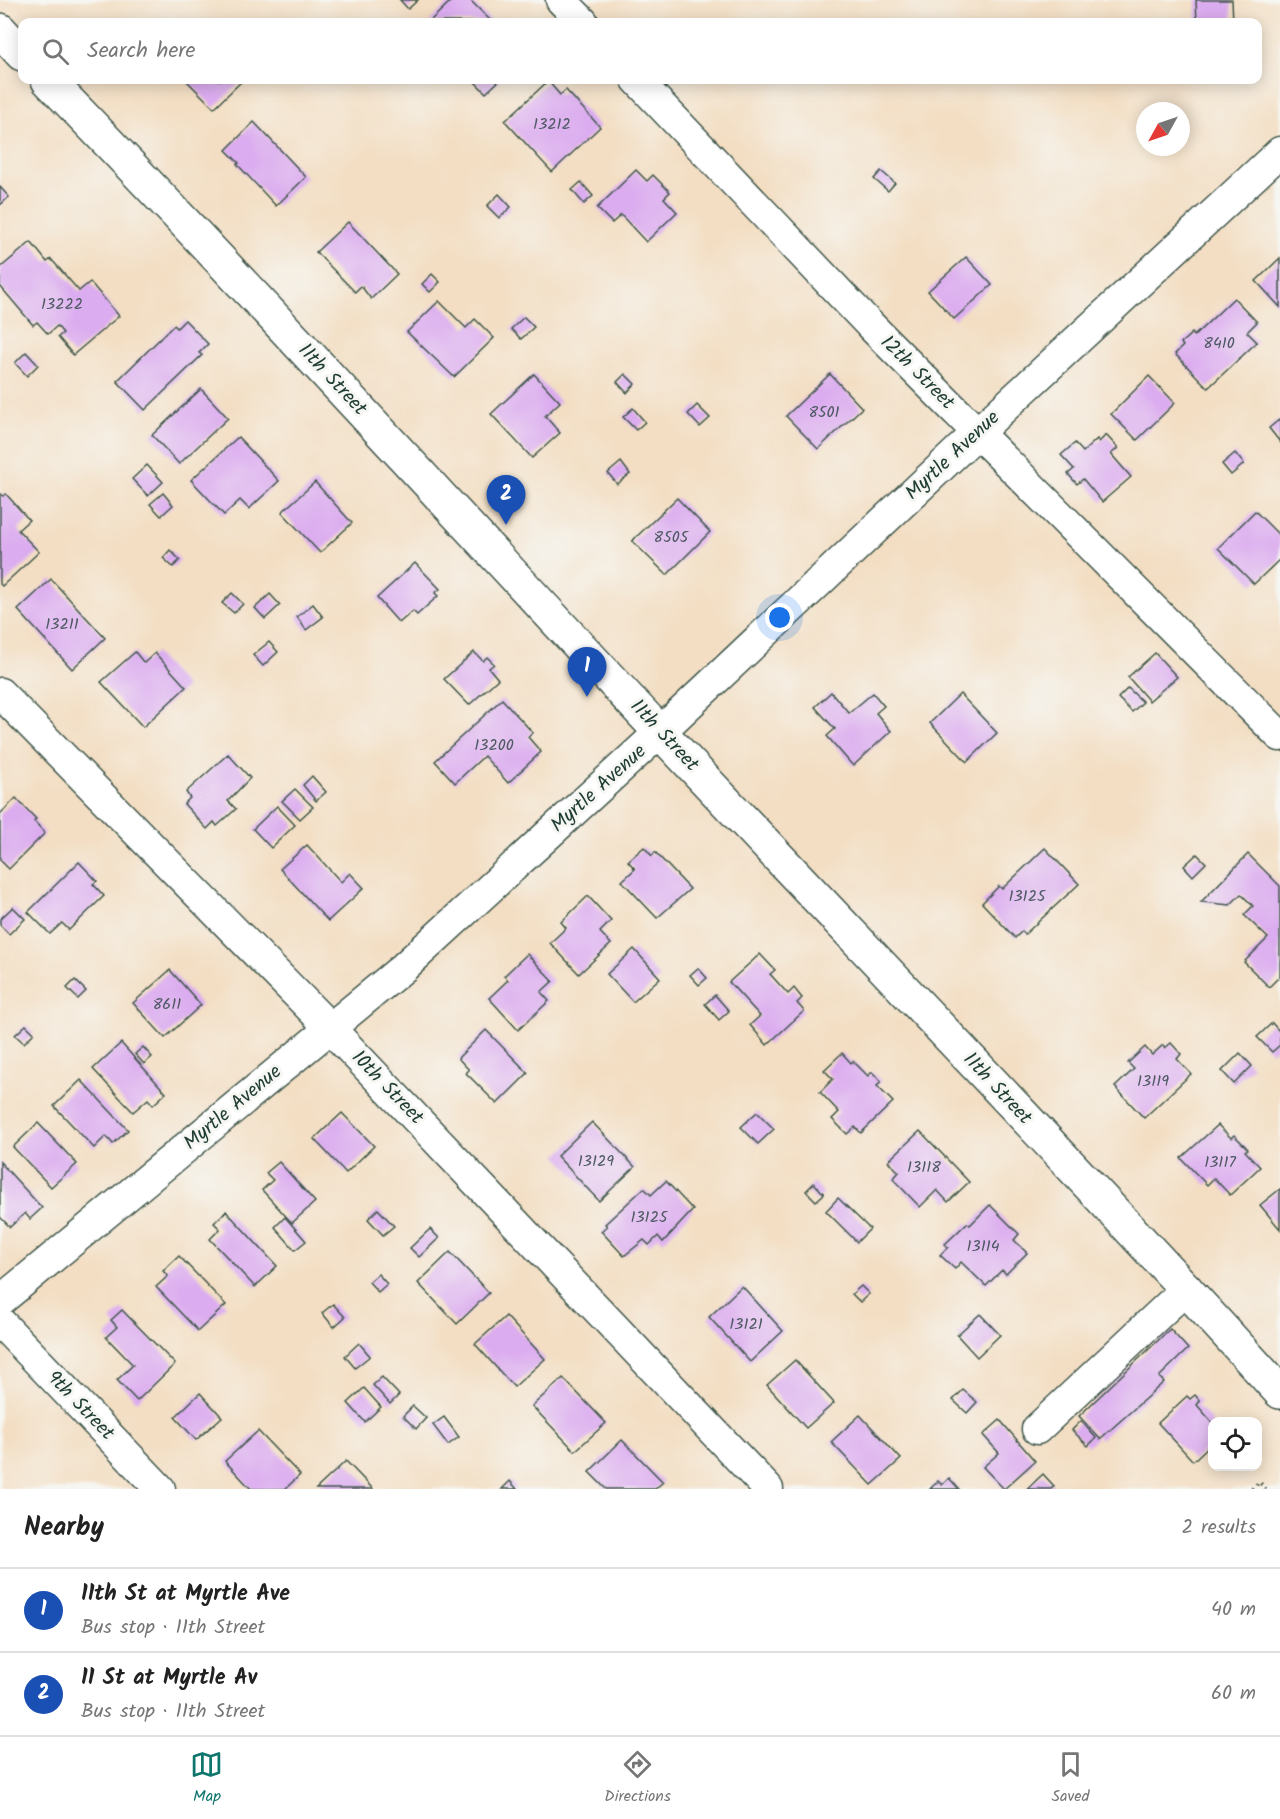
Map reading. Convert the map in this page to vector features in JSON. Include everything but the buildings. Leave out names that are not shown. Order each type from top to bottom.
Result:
[{"type":"main road","points":[[0,30],[18,50]]},
{"type":"main road","name":"11th Street","points":[[52,84],[1186,1288],[1280,1392]]},
{"type":"street","points":[[561,0],[579,18]]},
{"type":"street","name":"12th Street","points":[[641,84],[870,325],[1280,736]]},
{"type":"street","name":"Myrtle Avenue","points":[[0,1301],[403,968],[660,732],[1280,152]]},
{"type":"street","name":"10th Street","points":[[0,693],[330,1028],[768,1489]]},
{"type":"street","points":[[1037,1429],[1186,1288]]},
{"type":"street","name":"9th Street","points":[[0,1322],[160,1489]]},
{"type":"path","points":[[1252,1489],[1259,1482],[1266,1489]]},
{"type":"place","name":"11 St at Myrtle Av","points":[[506,525]]},
{"type":"place","name":"11th St at Myrtle Ave","points":[[587,697]]}]
